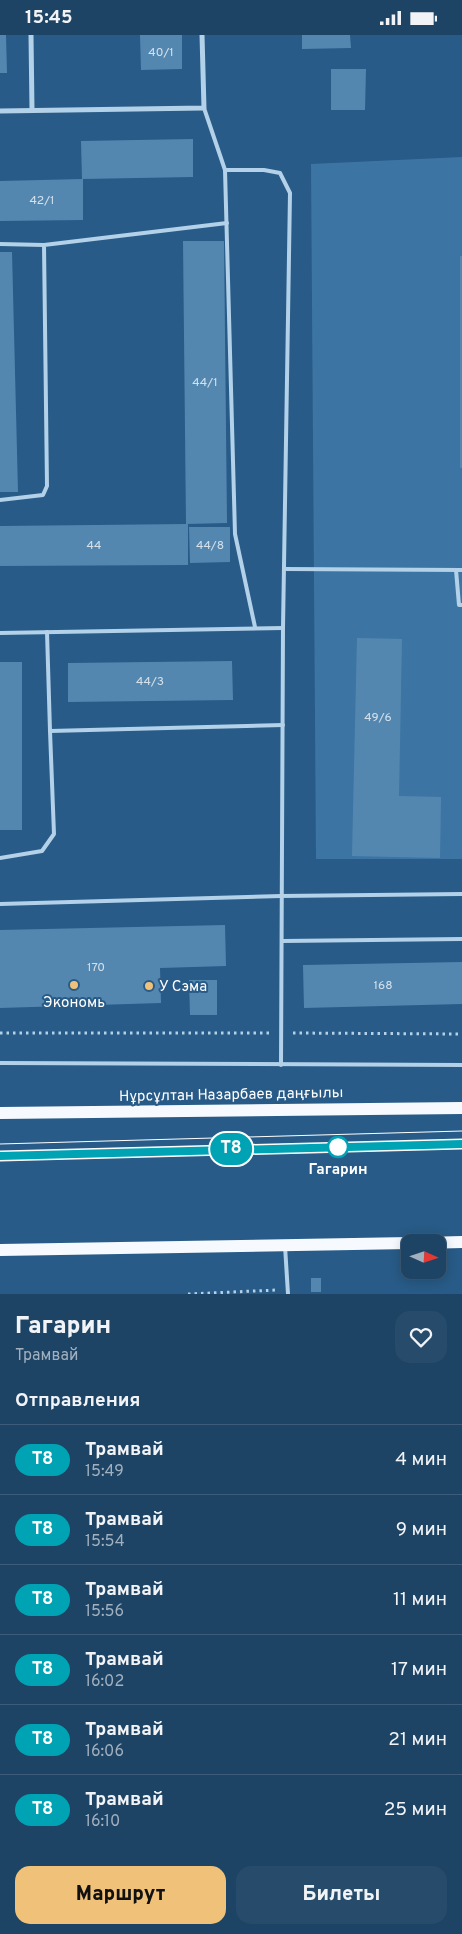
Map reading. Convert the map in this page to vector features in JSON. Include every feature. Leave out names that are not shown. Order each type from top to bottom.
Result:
[{"type":"main road","name":"Нұрсұлтан Назарбаев даңғылы","points":[[0,1113],[462,1108]]},
{"type":"main road","points":[[446,1242],[462,1242]]},
{"type":"main road","points":[[0,1250],[401,1243]]},
{"type":"street","points":[[31,35],[32,111]]},
{"type":"street","points":[[0,111],[204,108],[202,35]]},
{"type":"lane","points":[[204,108],[225,170],[235,534],[255,627]]},
{"type":"lane","points":[[225,170],[264,170],[280,173],[290,193],[283,628],[281,1065]]},
{"type":"lane","points":[[0,244],[44,245],[227,223]]},
{"type":"lane","points":[[0,500],[43,495],[47,485],[44,245]]},
{"type":"lane","points":[[284,569],[462,570]]},
{"type":"lane","points":[[456,570],[459,605],[462,605]]},
{"type":"lane","points":[[0,633],[283,628]]},
{"type":"lane","points":[[0,858],[42,851],[54,833],[47,632]]},
{"type":"lane","points":[[50,731],[283,725]]},
{"type":"lane","points":[[0,904],[281,896],[462,894]]},
{"type":"lane","points":[[282,941],[462,939]]},
{"type":"lane","points":[[0,1063],[462,1065]]},
{"type":"lane","points":[[285,1244],[288,1292]]},
{"type":"path","points":[[0,1033],[462,1034]]},
{"type":"path","points":[[188,1294],[288,1292]]},
{"type":"shaded area","points":[[462,157],[462,859],[316,859],[311,164]]},
{"type":"building","points":[[0,35],[6,35],[7,73],[0,73]]},
{"type":"building","points":[[140,35],[182,35],[182,69],[141,70]]},
{"type":"building","points":[[302,35],[350,35],[351,48],[302,49]]},
{"type":"building","points":[[331,69],[366,69],[365,110],[331,110]]},
{"type":"building","points":[[193,139],[193,177],[82,179],[81,141]]},
{"type":"building","points":[[83,179],[83,220],[0,221],[0,181]]},
{"type":"building","points":[[183,241],[224,241],[227,523],[186,524]]},
{"type":"building","points":[[0,252],[12,252],[18,492],[0,492]]},
{"type":"building","points":[[460,256],[462,256],[462,468],[460,468]]},
{"type":"building","points":[[188,524],[188,565],[0,566],[0,526]]},
{"type":"building","points":[[189,527],[230,527],[230,562],[190,563]]},
{"type":"building","points":[[357,638],[402,639],[399,796],[441,797],[440,858],[352,856]]},
{"type":"building","points":[[232,661],[233,700],[68,702],[68,663]]},
{"type":"building","points":[[0,662],[22,662],[22,830],[0,830]]},
{"type":"building","points":[[225,925],[226,966],[160,968],[161,1003],[0,1008],[0,930]]},
{"type":"building","points":[[462,962],[462,1004],[304,1008],[303,965]]},
{"type":"building","points":[[189,980],[217,980],[217,1015],[190,1015]]},
{"type":"building","points":[[311,1278],[321,1278],[321,1292],[311,1292]]},
{"type":"tram line","points":[[0,1144],[462,1131]]},
{"type":"tram line","points":[[0,1156],[462,1144]]},
{"type":"tram line","name":"T8","points":[[0,1156],[462,1144]]},
{"type":"place","name":"Экономь","points":[[74,985]]},
{"type":"place","name":"У Сэма","points":[[149,986]]},
{"type":"place","name":"Гагарин","points":[[338,1147]]}]
